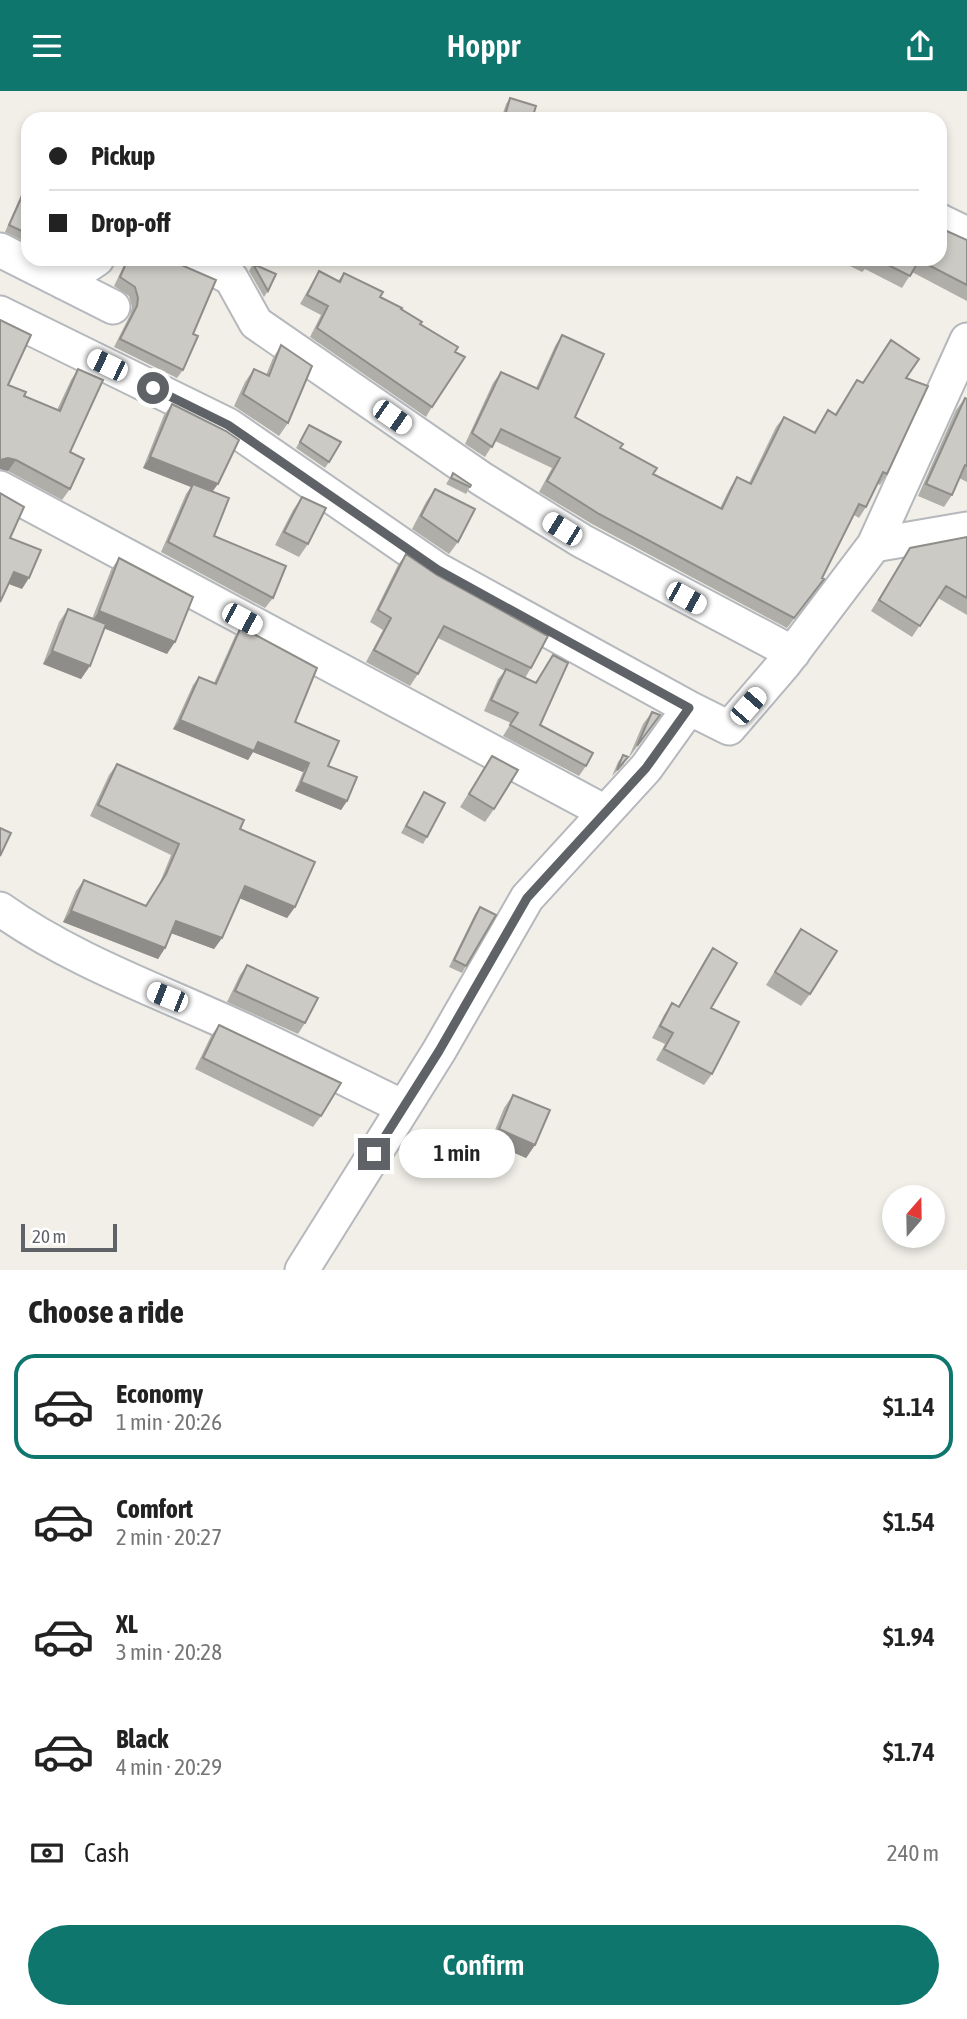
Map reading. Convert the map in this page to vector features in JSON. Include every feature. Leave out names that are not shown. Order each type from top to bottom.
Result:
[{"type":"street","points":[[947,225],[967,235]]},
{"type":"street","points":[[0,250],[21,261]]},
{"type":"street","points":[[32,266],[113,307]]},
{"type":"street","points":[[63,282],[87,266]]},
{"type":"street","points":[[208,266],[230,278],[256,323],[482,479],[582,541],[793,653]]},
{"type":"street","points":[[0,313],[228,425],[438,570],[689,708],[729,727],[793,653],[874,545],[967,340]]},
{"type":"street","points":[[0,488],[605,812]]},
{"type":"street","points":[[874,545],[967,529]]},
{"type":"street","points":[[302,1270],[527,898],[646,768],[689,708]]},
{"type":"street","points":[[0,909],[30,930],[121,978],[212,1016],[403,1107]]},
{"type":"building","points":[[510,98],[536,106],[534,112],[506,112]]},
{"type":"building","points":[[21,198],[21,231],[9,225]]},
{"type":"building","points":[[947,231],[967,240],[967,285],[931,266],[947,266]]},
{"type":"building","points":[[125,266],[184,266],[216,280],[193,334],[198,336],[183,370],[120,339],[137,306],[138,298],[135,287],[120,277]]},
{"type":"building","points":[[254,266],[276,274],[268,291]]},
{"type":"building","points":[[890,266],[916,266],[910,276]]},
{"type":"building","points":[[319,271],[340,282],[344,273],[383,292],[380,297],[402,308],[422,322],[420,324],[458,347],[455,352],[465,357],[432,407],[317,328],[328,306],[307,295]]},
{"type":"building","points":[[0,320],[31,335],[8,385],[26,392],[24,396],[60,411],[78,369],[103,380],[70,452],[84,459],[70,489],[16,460],[0,460]]},
{"type":"building","points":[[562,335],[604,354],[575,417],[623,444],[620,448],[657,468],[653,474],[722,509],[737,477],[751,484],[784,417],[815,433],[828,410],[836,415],[857,380],[863,383],[891,340],[919,359],[906,378],[928,386],[887,474],[883,472],[866,507],[859,504],[822,578],[824,579],[794,618],[599,514],[547,481],[560,458],[501,429],[492,447],[472,433],[501,372],[538,389]]},
{"type":"building","points":[[281,345],[312,366],[288,423],[243,394],[254,369],[269,376]]},
{"type":"building","points":[[965,398],[967,466],[965,465],[952,495],[926,484]]},
{"type":"building","points":[[172,404],[239,440],[218,484],[150,457]]},
{"type":"building","points":[[309,425],[341,442],[329,462],[300,442]]},
{"type":"building","points":[[453,473],[471,485],[470,487],[451,478]]},
{"type":"building","points":[[193,484],[229,498],[214,536],[286,566],[273,598],[168,542]]},
{"type":"building","points":[[435,489],[475,509],[458,542],[421,516]]},
{"type":"building","points":[[0,493],[24,507],[10,538],[41,550],[29,578],[14,572],[0,602]]},
{"type":"building","points":[[302,497],[326,508],[308,544],[284,532]]},
{"type":"building","points":[[967,537],[967,598],[946,586],[920,626],[879,600],[910,548]]},
{"type":"building","points":[[406,554],[437,575],[548,636],[531,668],[444,626],[418,674],[374,650],[391,618],[378,610]]},
{"type":"building","points":[[119,558],[193,597],[175,642],[99,611]]},
{"type":"building","points":[[68,609],[106,624],[90,666],[52,651]]},
{"type":"building","points":[[241,627],[317,668],[295,722],[339,741],[328,766],[357,777],[347,801],[301,782],[309,763],[258,742],[254,751],[180,720],[199,677],[216,684]]},
{"type":"building","points":[[553,655],[568,663],[540,725],[593,753],[586,766],[510,725],[518,713],[491,700],[506,669],[536,683]]},
{"type":"building","points":[[652,712],[660,715],[637,746]]},
{"type":"building","points":[[623,755],[628,757],[617,770]]},
{"type":"building","points":[[492,756],[518,770],[494,809],[469,794]]},
{"type":"building","points":[[117,764],[244,820],[240,829],[315,862],[295,907],[245,886],[222,938],[176,921],[165,948],[71,911],[84,880],[146,906],[166,874],[179,844],[98,805]]},
{"type":"building","points":[[424,792],[445,803],[427,837],[406,826]]},
{"type":"building","points":[[0,828],[11,833],[0,856]]},
{"type":"building","points":[[480,907],[496,915],[466,966],[454,960]]},
{"type":"building","points":[[801,929],[837,951],[810,994],[775,972]]},
{"type":"building","points":[[713,948],[737,963],[711,1008],[739,1022],[712,1074],[664,1049],[673,1033],[660,1026],[672,1003],[679,1007]]},
{"type":"building","points":[[247,965],[318,998],[305,1023],[235,991]]},
{"type":"building","points":[[219,1025],[341,1083],[321,1116],[203,1058]]},
{"type":"building","points":[[513,1095],[550,1110],[535,1145],[499,1129]]},
{"type":"route","points":[[153,388],[228,425],[438,570],[689,708],[646,768],[527,898],[439,1051],[374,1154]]}]
